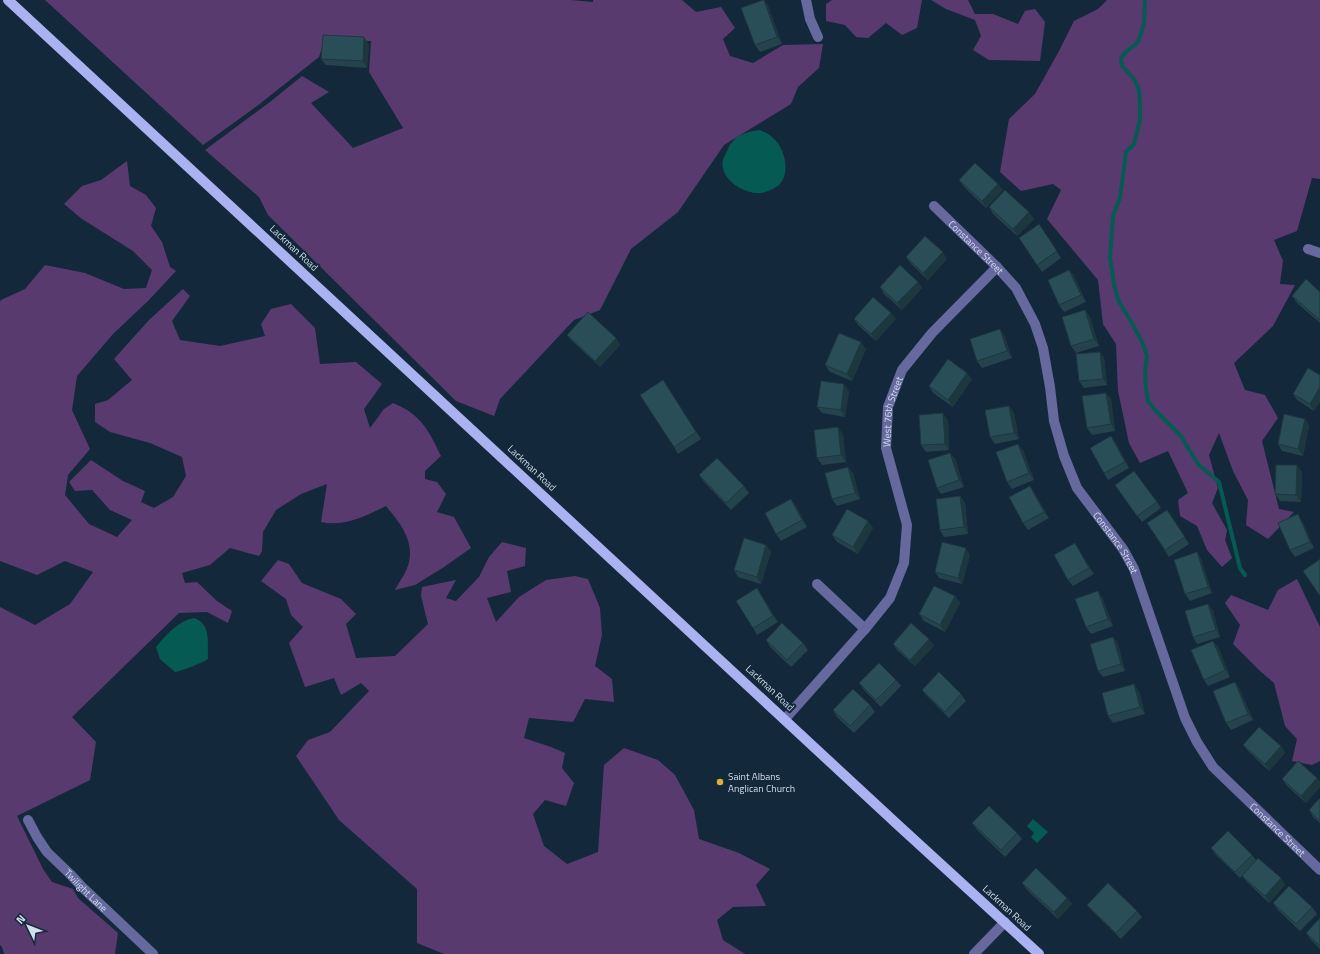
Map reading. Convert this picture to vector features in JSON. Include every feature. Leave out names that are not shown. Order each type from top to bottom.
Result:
[{"type":"main road","name":"Lackman Road","points":[[8,0],[1039,954]]},
{"type":"street","points":[[806,0],[810,19],[818,37]]},
{"type":"street","name":"Constance Street","points":[[934,206],[997,267],[1016,288],[1035,324],[1043,348],[1054,421],[1064,456],[1076,488],[1123,549],[1134,569],[1185,718],[1197,742],[1213,767],[1320,870]]},
{"type":"street","points":[[1308,249],[1320,253]]},
{"type":"street","name":"West 76th Street","points":[[785,719],[865,629],[890,598],[904,563],[907,525],[886,448],[888,407],[902,370],[932,333],[997,267]]},
{"type":"street","points":[[817,584],[865,629]]},
{"type":"street","name":"Twilight Lane","points":[[28,820],[47,852],[153,954]]},
{"type":"street","points":[[974,954],[1005,922]]},
{"type":"shaded area","points":[[45,0],[571,0],[593,2],[593,0],[682,0],[696,12],[721,7],[735,28],[723,39],[730,56],[753,63],[783,45],[823,44],[819,68],[798,87],[791,104],[724,145],[678,212],[631,249],[600,310],[574,320],[500,399],[494,416],[456,401],[268,215],[259,197],[205,150],[270,102],[302,76],[329,92],[311,103],[353,148],[403,128],[369,72],[371,41],[325,39],[319,57],[257,106],[203,145]]},
{"type":"shaded area","points":[[832,0],[922,0],[917,28],[902,35],[886,23],[868,38],[856,37],[845,25],[826,21],[826,4]]},
{"type":"shaded area","points":[[931,0],[968,0],[975,14],[993,14],[1018,24],[1025,11],[1035,9],[1045,22],[1040,61],[989,60],[973,50],[981,36],[975,20],[946,9]]},
{"type":"shaded area","points":[[1107,0],[1320,0],[1320,179],[1312,178],[1297,231],[1274,240],[1283,261],[1280,284],[1295,285],[1273,326],[1234,363],[1245,390],[1265,395],[1278,418],[1262,441],[1279,509],[1294,512],[1268,539],[1246,525],[1248,500],[1233,471],[1219,433],[1209,455],[1218,488],[1212,503],[1227,530],[1225,540],[1232,558],[1222,567],[1207,550],[1197,526],[1180,516],[1178,500],[1188,493],[1168,451],[1140,463],[1129,443],[1118,391],[1116,344],[1103,324],[1098,280],[1047,219],[1061,190],[1053,184],[1021,191],[1000,172],[1009,119],[1035,94],[1074,21],[1098,9]]},
{"type":"shaded area","points":[[760,130],[770,135],[777,142],[781,148],[786,167],[783,180],[779,185],[768,191],[756,193],[744,190],[732,183],[724,173],[723,160],[731,144],[737,137],[745,133]]},
{"type":"shaded area","points":[[127,161],[130,186],[146,195],[156,208],[151,226],[162,242],[170,267],[176,271],[148,301],[113,334],[77,376],[72,410],[90,449],[68,475],[65,495],[89,524],[117,537],[132,520],[110,510],[92,490],[75,491],[69,482],[91,460],[123,481],[145,491],[141,502],[154,508],[173,497],[186,476],[182,457],[150,443],[110,432],[95,422],[95,404],[108,400],[132,380],[114,359],[149,320],[183,289],[190,296],[172,321],[180,340],[220,346],[265,336],[261,324],[271,309],[291,304],[315,328],[320,364],[356,362],[382,384],[364,409],[370,428],[384,409],[393,403],[411,412],[423,424],[441,456],[425,471],[425,479],[437,482],[446,494],[437,512],[454,517],[471,548],[415,585],[395,590],[407,569],[410,554],[408,539],[401,525],[386,506],[355,520],[338,523],[321,522],[327,484],[301,494],[276,510],[263,532],[262,551],[259,556],[230,548],[210,565],[182,573],[185,583],[197,582],[217,601],[232,611],[228,623],[207,612],[179,613],[72,717],[96,742],[90,780],[17,816],[43,869],[52,882],[73,889],[78,898],[118,933],[115,954],[4,954],[0,945],[0,607],[35,625],[70,604],[93,572],[65,561],[37,575],[0,561],[0,302],[1,300],[25,289],[45,265],[85,273],[124,289],[146,288],[152,270],[133,251],[82,219],[64,204],[82,186],[101,180]]},
{"type":"shaded area","points":[[502,542],[526,548],[525,566],[507,571],[511,592],[487,598],[496,622],[519,597],[546,580],[575,576],[588,579],[600,608],[602,635],[595,666],[612,679],[614,702],[585,699],[573,722],[529,718],[524,738],[565,753],[562,768],[574,783],[566,806],[545,800],[533,814],[544,846],[567,864],[598,852],[604,765],[624,748],[658,760],[675,775],[694,810],[699,839],[739,853],[770,869],[756,885],[766,906],[733,907],[717,920],[723,940],[745,954],[444,954],[417,943],[417,889],[339,820],[296,756],[308,740],[330,732],[369,691],[361,683],[341,695],[334,678],[305,687],[289,643],[303,627],[291,615],[286,599],[261,581],[278,560],[289,564],[302,583],[341,599],[356,614],[346,624],[356,658],[395,656],[428,624],[421,596],[422,587],[456,580],[446,598],[456,601],[479,577],[489,557]]},
{"type":"shaded area","points":[[1297,579],[1320,627],[1320,761],[1312,765],[1292,761],[1297,739],[1285,726],[1274,683],[1233,644],[1240,625],[1225,603],[1231,595],[1268,610],[1278,590]]},
{"type":"shaded area","points":[[194,618],[204,625],[206,630],[208,641],[208,659],[192,667],[175,672],[160,659],[156,647],[168,633],[178,625]]},
{"type":"shaded area","points":[[1033,819],[1048,832],[1037,843],[1031,837],[1034,833],[1027,826]]},
{"type":"building","points":[[763,0],[777,37],[755,45],[741,8]]},
{"type":"building","points":[[323,35],[364,37],[363,61],[321,59]]},
{"type":"building","points":[[975,163],[998,184],[982,201],[959,180]]},
{"type":"building","points":[[1005,190],[1029,212],[1013,229],[989,207]]},
{"type":"building","points":[[1039,224],[1057,251],[1037,265],[1019,238]]},
{"type":"building","points":[[925,236],[943,252],[923,273],[906,257]]},
{"type":"building","points":[[900,265],[918,282],[897,303],[880,287]]},
{"type":"building","points":[[1069,270],[1081,295],[1059,305],[1048,280]]},
{"type":"building","points":[[1306,279],[1320,292],[1320,320],[1292,296]]},
{"type":"building","points":[[873,297],[891,313],[871,334],[854,319]]},
{"type":"building","points":[[1085,310],[1094,339],[1071,346],[1062,317]]},
{"type":"building","points":[[588,312],[616,338],[595,361],[567,335]]},
{"type":"building","points":[[1000,329],[1007,351],[977,361],[970,339]]},
{"type":"building","points":[[839,333],[861,342],[847,374],[825,365]]},
{"type":"building","points":[[1100,352],[1103,379],[1079,381],[1076,354]]},
{"type":"building","points":[[948,359],[967,373],[948,400],[929,386]]},
{"type":"building","points":[[1308,368],[1320,375],[1320,387],[1310,404],[1293,394]]},
{"type":"building","points":[[663,380],[696,432],[674,447],[640,395]]},
{"type":"building","points":[[821,381],[844,384],[841,410],[817,407]]},
{"type":"building","points":[[1106,393],[1111,424],[1087,428],[1082,396]]},
{"type":"building","points":[[1009,406],[1014,433],[990,437],[985,410]]},
{"type":"building","points":[[943,413],[945,444],[921,445],[919,415]]},
{"type":"building","points":[[1284,414],[1305,419],[1298,449],[1278,444]]},
{"type":"building","points":[[838,427],[841,455],[817,458],[814,430]]},
{"type":"building","points":[[1111,436],[1125,462],[1104,473],[1090,448]]},
{"type":"building","points":[[1018,444],[1029,473],[1007,482],[996,452]]},
{"type":"building","points":[[950,453],[959,480],[937,488],[928,460]]},
{"type":"building","points":[[717,458],[744,486],[726,503],[699,475]]},
{"type":"building","points":[[1276,465],[1297,465],[1296,495],[1275,494]]},
{"type":"building","points":[[848,467],[855,493],[832,499],[825,473]]},
{"type":"building","points":[[1134,471],[1157,502],[1137,516],[1115,485]]},
{"type":"building","points":[[1030,486],[1044,512],[1023,523],[1009,497]]},
{"type":"building","points":[[960,496],[964,527],[940,530],[936,499]]},
{"type":"building","points":[[791,499],[802,520],[776,534],[765,513]]},
{"type":"building","points":[[847,509],[868,521],[853,547],[832,535]]},
{"type":"building","points":[[1167,510],[1185,537],[1165,550],[1147,523]]},
{"type":"building","points":[[1298,514],[1310,542],[1290,550],[1278,523]]},
{"type":"building","points":[[744,538],[766,545],[757,577],[734,570]]},
{"type":"building","points":[[942,542],[966,548],[958,578],[935,572]]},
{"type":"building","points":[[1075,543],[1089,568],[1068,580],[1054,555]]},
{"type":"building","points":[[1197,552],[1208,587],[1185,594],[1174,560]]},
{"type":"building","points":[[1320,559],[1320,596],[1303,571]]},
{"type":"building","points":[[934,586],[955,596],[940,625],[919,614]]},
{"type":"building","points":[[757,588],[773,616],[753,628],[736,601]]},
{"type":"building","points":[[1098,591],[1108,619],[1086,627],[1075,599]]},
{"type":"building","points":[[1208,604],[1216,630],[1193,637],[1185,611]]},
{"type":"building","points":[[782,623],[803,643],[787,660],[766,640]]},
{"type":"building","points":[[911,623],[929,639],[910,660],[893,644]]},
{"type":"building","points":[[1113,637],[1121,664],[1098,671],[1090,644]]},
{"type":"building","points":[[1213,641],[1225,670],[1204,680],[1191,650]]},
{"type":"building","points":[[879,663],[896,680],[876,700],[859,683]]},
{"type":"building","points":[[939,672],[961,694],[945,712],[922,690]]},
{"type":"building","points":[[1235,682],[1248,714],[1226,723],[1213,691]]},
{"type":"building","points":[[1134,684],[1140,707],[1108,716],[1102,693]]},
{"type":"building","points":[[853,689],[870,705],[850,726],[833,710]]},
{"type":"building","points":[[1259,727],[1281,746],[1265,764],[1243,745]]},
{"type":"building","points":[[1298,761],[1317,778],[1301,796],[1282,779]]},
{"type":"building","points":[[1320,798],[1320,821],[1309,810]]},
{"type":"building","points":[[989,806],[1017,833],[1001,850],[972,823]]},
{"type":"building","points":[[1228,831],[1252,855],[1235,872],[1211,848]]},
{"type":"building","points":[[1258,858],[1281,878],[1265,896],[1242,876]]},
{"type":"building","points":[[1036,868],[1067,898],[1054,912],[1022,883]]},
{"type":"building","points":[[1108,883],[1137,911],[1116,933],[1087,905]]},
{"type":"building","points":[[1289,886],[1312,907],[1296,924],[1273,903]]},
{"type":"building","points":[[1320,918],[1320,946],[1306,933]]},
{"type":"waterway","points":[[1145,0],[1144,24],[1138,42],[1121,58],[1122,66],[1135,80],[1139,90],[1140,120],[1134,144],[1126,152],[1120,198],[1113,216],[1110,257],[1114,285],[1119,302],[1143,344],[1147,356],[1145,371],[1148,401],[1180,435],[1198,464],[1219,482],[1240,568],[1245,575]]},
{"type":"place","name":"Saint Albans Anglican Church","points":[[720,782]]}]
